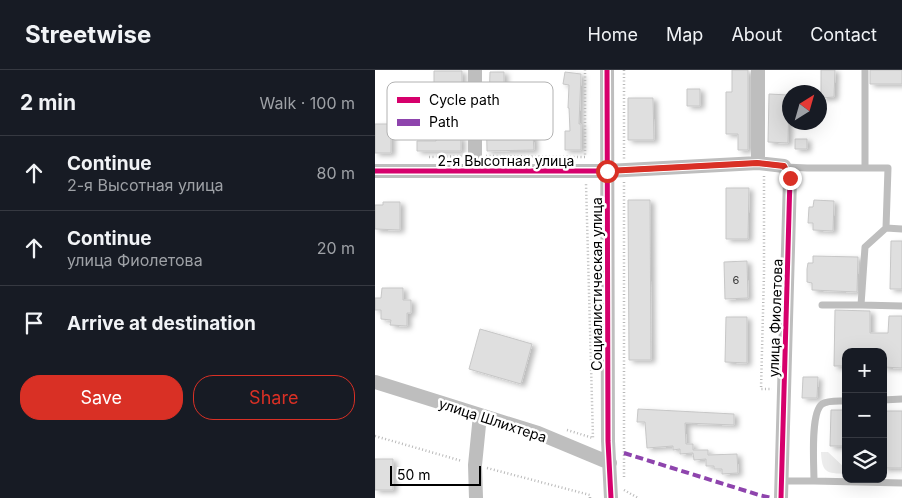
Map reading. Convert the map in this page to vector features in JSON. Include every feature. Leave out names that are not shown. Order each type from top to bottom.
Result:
[{"type":"street","name":"Социалистическая улица","points":[[607,70],[611,498]]},
{"type":"street","points":[[758,70],[761,164],[784,166]]},
{"type":"street","points":[[475,140],[475,171]]},
{"type":"street","name":"2-я Высотная улица","points":[[375,171],[607,171],[761,164]]},
{"type":"street","name":"улица Фиолетова","points":[[781,498],[790,178],[784,166]]},
{"type":"street","name":"улица Шлихтера","points":[[375,382],[537,433],[610,463]]},
{"type":"street","points":[[476,498],[475,465],[480,415]]},
{"type":"lane","points":[[865,70],[865,168]]},
{"type":"lane","points":[[784,166],[807,168],[888,168],[886,228]]},
{"type":"lane","points":[[861,305],[865,247],[886,228],[902,229]]},
{"type":"lane","points":[[821,305],[902,306]]},
{"type":"lane","points":[[887,400],[902,399]]},
{"type":"lane","points":[[814,481],[814,424],[820,407],[827,402],[842,401]]},
{"type":"lane","points":[[782,481],[902,483]]},
{"type":"path","points":[[565,429],[593,438],[585,171],[585,70]]},
{"type":"path","points":[[624,70],[624,481]]},
{"type":"path","points":[[421,157],[585,156]]},
{"type":"path","points":[[761,164],[764,274],[761,389],[784,389]]},
{"type":"path","points":[[624,490],[638,498]]},
{"type":"shaded area","points":[[821,452],[828,452],[842,465],[842,474],[826,470]]},
{"type":"building","points":[[732,70],[748,70],[748,150],[738,150],[738,134],[726,134],[726,92],[732,92]]},
{"type":"building","points":[[821,70],[835,70],[834,97],[827,98],[827,85],[821,85]]},
{"type":"building","points":[[870,70],[902,70],[902,84],[870,84]]},
{"type":"building","points":[[434,71],[462,71],[462,82],[434,82]]},
{"type":"building","points":[[490,72],[504,72],[504,82],[490,82]]},
{"type":"building","points":[[565,72],[581,74],[579,124],[581,124],[581,150],[565,150],[565,131],[570,131],[569,85],[563,84]]},
{"type":"building","points":[[687,89],[700,89],[700,106],[687,106]]},
{"type":"building","points":[[769,94],[782,95],[782,130],[788,130],[788,143],[768,142]]},
{"type":"building","points":[[628,98],[653,98],[654,140],[628,140]]},
{"type":"building","points":[[375,124],[387,124],[387,140],[391,140],[391,153],[375,153]]},
{"type":"building","points":[[795,139],[807,139],[807,149],[795,149]]},
{"type":"building","points":[[461,140],[461,151],[417,151],[417,141]]},
{"type":"building","points":[[487,140],[533,140],[534,150],[487,151]]},
{"type":"building","points":[[726,188],[749,188],[748,239],[726,239]]},
{"type":"building","points":[[628,200],[650,200],[651,360],[629,360]]},
{"type":"building","points":[[814,200],[834,201],[833,231],[813,230],[813,223],[808,223],[809,207],[813,207]]},
{"type":"building","points":[[383,202],[400,202],[400,230],[375,229],[375,205],[383,205]]},
{"type":"building","points":[[891,241],[902,241],[902,289],[890,289]]},
{"type":"building","points":[[813,256],[858,257],[857,292],[812,290],[812,283],[807,282],[807,269],[808,263],[813,263]]},
{"type":"building","points":[[747,261],[748,298],[725,299],[724,262]]},
{"type":"building","points":[[382,288],[403,288],[403,300],[411,300],[411,313],[407,313],[407,326],[390,325],[391,320],[381,319],[381,310],[375,310],[375,298],[381,298]]},
{"type":"building","points":[[835,310],[870,311],[870,333],[888,333],[889,316],[902,316],[902,368],[887,367],[887,348],[842,348],[842,366],[834,366]]},
{"type":"building","points":[[726,317],[747,317],[747,363],[725,362]]},
{"type":"building","points":[[480,329],[532,344],[521,384],[469,369]]},
{"type":"building","points":[[803,377],[818,377],[817,398],[802,398]]},
{"type":"building","points":[[638,409],[734,414],[734,425],[685,423],[686,444],[693,444],[693,450],[708,450],[708,455],[737,454],[738,473],[722,474],[722,469],[706,466],[706,459],[694,460],[693,453],[680,454],[680,449],[673,450],[673,446],[647,448],[645,422],[637,422]]},
{"type":"building","points":[[831,410],[842,410],[842,446],[830,446]]},
{"type":"building","points":[[887,411],[902,411],[902,468],[887,468]]},
{"type":"building","points":[[375,459],[393,459],[393,490],[375,490]]},
{"type":"marked path","points":[[624,453],[772,498]]},
{"type":"cycle path","points":[[607,70],[608,441],[611,498]]},
{"type":"cycle path","points":[[375,171],[607,171],[758,163],[784,166],[790,178],[781,498]]},
{"type":"route","points":[[607,171],[757,163],[784,166],[790,178]]}]
